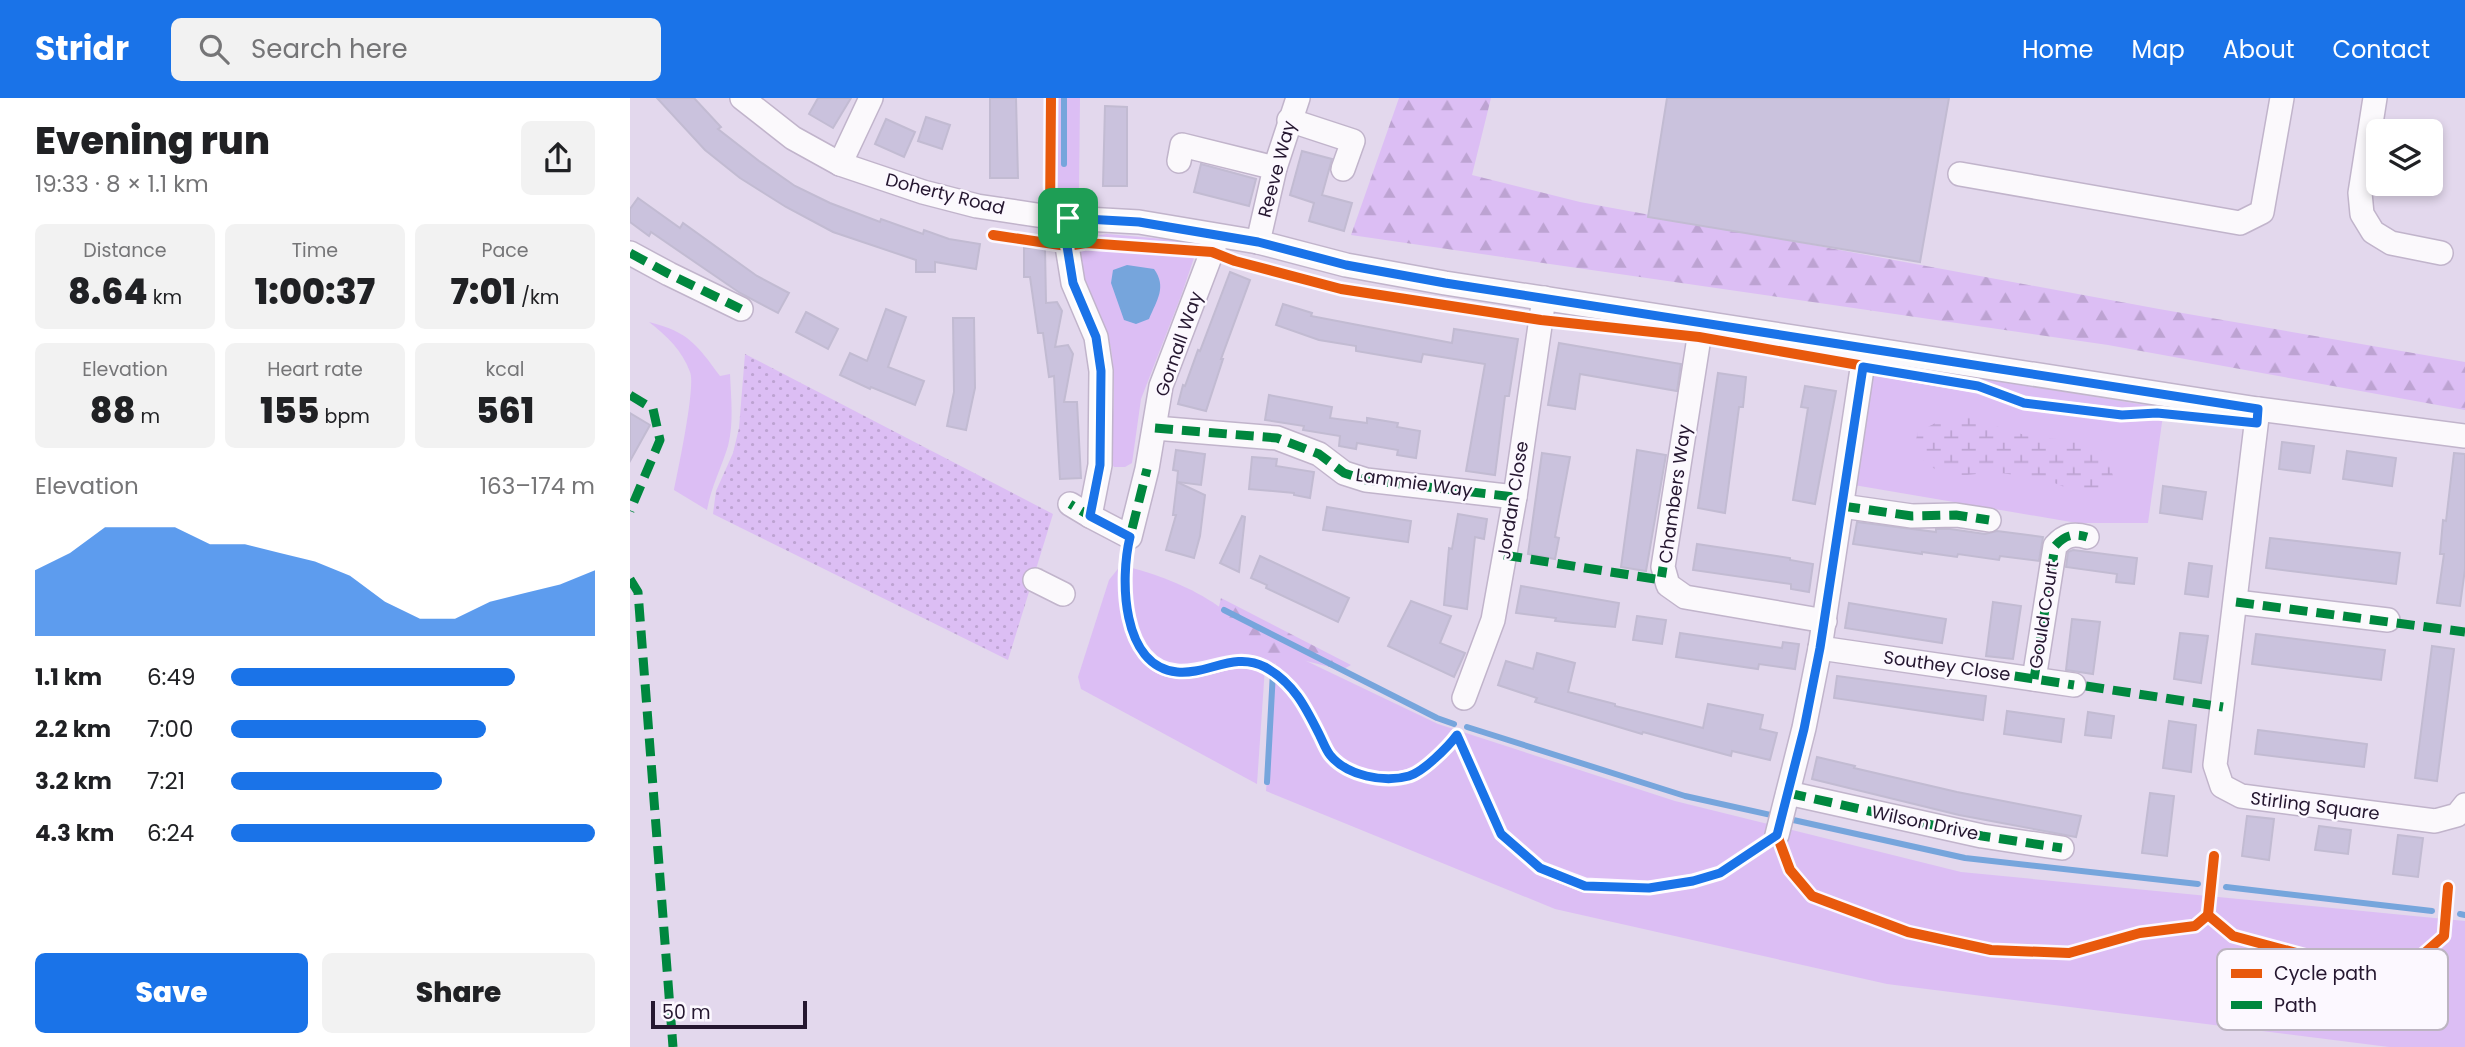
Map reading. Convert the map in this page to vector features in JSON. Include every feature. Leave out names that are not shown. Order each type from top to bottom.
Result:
[{"type":"street","name":"Doherty Road","points":[[742,98],[793,138],[840,164],[923,192],[977,206],[1068,218],[1139,222],[1258,242],[1359,267],[1445,283],[1701,325],[2258,409]]},
{"type":"street","points":[[840,164],[872,98]]},
{"type":"street","name":"Reeve Way","points":[[1258,242],[1275,168],[1298,98]]},
{"type":"street","points":[[1961,174],[2240,223],[2262,212],[2283,98]]},
{"type":"street","points":[[2375,98],[2360,192],[2362,214],[2373,232],[2390,243],[2441,253]]},
{"type":"street","points":[[1289,120],[1353,141],[1343,169]]},
{"type":"street","points":[[1179,161],[1182,145],[1275,168]]},
{"type":"street","points":[[1068,218],[1067,246],[1073,283],[1096,337],[1101,371],[1100,465],[1090,516],[1070,504]]},
{"type":"street","name":"Gornall Way","points":[[1090,516],[1130,537],[1155,428],[1161,386],[1218,236]]},
{"type":"street","points":[[630,253],[741,309]]},
{"type":"street","name":"Jordan Close","points":[[1464,698],[1493,620],[1544,298]]},
{"type":"street","name":"Chambers Way","points":[[1701,325],[1663,567],[1668,584],[1685,597],[1825,621]]},
{"type":"street","points":[[1820,648],[1865,349]]},
{"type":"street","points":[[2258,409],[2465,436]]},
{"type":"street","name":"Stirling Square","points":[[2258,409],[2215,765],[2222,786],[2241,796],[2435,821],[2458,815],[2465,805]]},
{"type":"street","name":"Lammie Way","points":[[1155,428],[1278,438],[1319,454],[1344,473],[1366,480],[1514,497]]},
{"type":"street","points":[[1842,506],[1912,516],[1956,515],[1989,520]]},
{"type":"street","name":"Gould Court","points":[[2034,678],[2055,546],[2063,537],[2075,534],[2087,537]]},
{"type":"street","points":[[1035,580],[1063,594]]},
{"type":"street","points":[[2236,602],[2388,621]]},
{"type":"street","name":"Southey Close","points":[[1820,648],[2074,685]]},
{"type":"street","name":"Wilson Drive","points":[[1820,648],[1783,815],[1982,836],[2062,848]]},
{"type":"green space","points":[[1055,98],[1080,98],[1079,189],[1054,189]]},
{"type":"green space","points":[[1399,98],[1491,98],[1472,175],[1580,202],[2159,309],[2465,362],[2465,410],[2108,345],[1351,235]]},
{"type":"green space","points":[[1107,234],[1187,241],[1193,247],[1194,258],[1141,399],[1132,463],[1125,467],[1114,467],[1110,460],[1114,398],[1111,351],[1105,325],[1081,273],[1080,261],[1085,242]]},
{"type":"green space","points":[[649,322],[683,335],[698,348],[720,376],[730,374],[730,437],[707,510],[674,490],[689,410],[690,372],[673,344]]},
{"type":"green space","points":[[745,354],[1053,514],[1008,660],[713,514],[716,491],[733,453],[739,428]]},
{"type":"green space","points":[[1886,363],[2164,408],[2148,523],[2077,523],[1854,485],[1873,368]]},
{"type":"green space","points":[[1964,416],[2034,438],[2080,440],[2097,446],[2108,458],[2113,476],[2106,491],[2087,496],[2047,480],[1995,472],[1946,475],[1926,464],[1914,447],[1918,432],[1945,418]]},
{"type":"green space","points":[[1121,565],[1164,578],[1208,599],[1244,628],[1257,646],[1265,667],[1257,784],[1081,689],[1078,677],[1109,580]]},
{"type":"green space","points":[[1221,598],[1351,665],[1342,670],[1290,657],[1272,665],[1259,663],[1245,638],[1230,631],[1219,620],[1217,615]]},
{"type":"green space","points":[[1277,647],[1438,724],[1675,801],[1961,872],[2465,921],[2465,1047],[2389,1047],[2254,1030],[2448,1030],[2448,949],[2217,949],[2217,1025],[1887,984],[1555,909],[1266,791]]},
{"type":"water","points":[[1127,265],[1154,269],[1160,282],[1158,300],[1149,319],[1136,324],[1124,320],[1111,283],[1113,270]]},
{"type":"building","points":[[657,98],[694,98],[721,127],[718,129],[759,161],[795,186],[830,203],[880,222],[881,219],[923,234],[924,230],[949,239],[980,244],[976,269],[935,262],[935,272],[916,272],[916,260],[833,232],[786,207],[740,178],[705,150]]},
{"type":"building","points":[[818,98],[851,98],[833,128],[809,114]]},
{"type":"building","points":[[990,98],[1016,98],[1018,178],[990,178]]},
{"type":"building","points":[[1667,98],[1949,98],[1920,262],[1648,217]]},
{"type":"building","points":[[1105,106],[1127,107],[1127,186],[1103,186]]},
{"type":"building","points":[[926,117],[950,125],[942,149],[918,141]]},
{"type":"building","points":[[886,119],[915,132],[904,157],[875,144]]},
{"type":"building","points":[[1302,151],[1332,159],[1322,195],[1352,203],[1344,231],[1309,221],[1314,203],[1290,195]]},
{"type":"building","points":[[1201,164],[1256,179],[1249,206],[1194,192]]},
{"type":"building","points":[[638,198],[680,228],[683,223],[757,276],[789,293],[778,313],[740,293],[651,232],[649,236],[630,222],[630,209]]},
{"type":"building","points":[[1024,248],[1045,248],[1046,303],[1057,302],[1062,311],[1055,347],[1068,345],[1073,354],[1064,402],[1077,402],[1081,478],[1060,479],[1054,376],[1049,377],[1043,333],[1038,333],[1030,277],[1024,277]]},
{"type":"building","points":[[1230,272],[1250,280],[1221,359],[1206,411],[1178,404],[1183,385],[1185,386],[1198,350],[1200,351]]},
{"type":"building","points":[[1283,304],[1312,313],[1311,316],[1452,343],[1454,329],[1518,339],[1509,396],[1505,396],[1495,475],[1466,471],[1485,364],[1423,354],[1421,362],[1356,351],[1356,346],[1319,340],[1276,325]]},
{"type":"building","points":[[886,309],[906,317],[888,367],[924,381],[915,405],[840,375],[850,353],[867,361]]},
{"type":"building","points":[[806,312],[838,329],[828,349],[796,332]]},
{"type":"building","points":[[953,318],[974,318],[975,388],[966,430],[947,426],[954,392]]},
{"type":"building","points":[[1559,343],[1681,364],[1677,391],[1580,374],[1575,409],[1548,405]]},
{"type":"building","points":[[1718,373],[1746,377],[1743,407],[1739,407],[1725,513],[1698,508]]},
{"type":"building","points":[[1805,386],[1836,391],[1815,504],[1793,500],[1808,408],[1801,407]]},
{"type":"building","points":[[1269,395],[1332,407],[1330,418],[1367,423],[1367,418],[1398,423],[1397,427],[1420,431],[1416,458],[1397,455],[1398,450],[1357,443],[1356,449],[1339,446],[1340,436],[1303,430],[1304,426],[1265,420]]},
{"type":"building","points":[[630,413],[650,425],[630,461]]},
{"type":"building","points":[[2282,442],[2314,446],[2310,473],[2279,469]]},
{"type":"building","points":[[1176,450],[1205,454],[1201,485],[1177,482],[1178,471],[1173,470]]},
{"type":"building","points":[[1637,450],[1666,455],[1646,571],[1621,567]]},
{"type":"building","points":[[2347,451],[2396,458],[2392,486],[2343,479]]},
{"type":"building","points":[[1542,453],[1570,457],[1555,537],[1559,538],[1555,559],[1528,554]]},
{"type":"building","points":[[2454,453],[2465,454],[2465,569],[2460,606],[2437,603],[2444,554],[2440,554],[2443,520],[2446,521]]},
{"type":"building","points":[[1252,457],[1277,459],[1276,466],[1314,472],[1310,498],[1294,493],[1249,489]]},
{"type":"building","points":[[1177,482],[1205,495],[1200,536],[1194,558],[1166,550],[1176,515],[1173,515]]},
{"type":"building","points":[[2163,486],[2206,492],[2202,519],[2160,513]]},
{"type":"building","points":[[1327,507],[1411,521],[1408,542],[1323,530]]},
{"type":"building","points":[[1458,514],[1487,519],[1484,539],[1475,537],[1467,609],[1444,605],[1449,548],[1452,549]]},
{"type":"building","points":[[1242,516],[1245,517],[1239,572],[1220,563]]},
{"type":"building","points":[[1857,522],[1936,532],[1936,529],[1985,534],[1997,531],[2043,537],[2039,561],[2000,556],[1999,560],[1958,554],[1957,557],[1853,544]]},
{"type":"building","points":[[2270,538],[2400,553],[2396,584],[2266,568]]},
{"type":"building","points":[[1697,544],[1813,564],[1809,592],[1791,589],[1791,584],[1693,570]]},
{"type":"building","points":[[2073,550],[2137,558],[2134,584],[2116,582],[2117,574],[2066,567],[2068,552]]},
{"type":"building","points":[[1260,556],[1349,598],[1338,622],[1266,588],[1267,585],[1251,578]]},
{"type":"building","points":[[2189,563],[2212,566],[2208,597],[2185,594]]},
{"type":"building","points":[[1521,586],[1619,603],[1615,627],[1555,621],[1556,618],[1516,613]]},
{"type":"building","points":[[1411,601],[1451,616],[1440,643],[1465,653],[1454,677],[1388,646]]},
{"type":"building","points":[[1993,602],[2021,606],[2013,659],[1986,656]]},
{"type":"building","points":[[1849,603],[1946,619],[1942,643],[1845,628]]},
{"type":"building","points":[[1637,616],[1666,620],[1662,644],[1633,640]]},
{"type":"building","points":[[2072,619],[2100,622],[2093,674],[2066,670]]},
{"type":"building","points":[[1680,633],[1782,648],[1783,642],[1799,644],[1795,669],[1759,664],[1758,669],[1676,657]]},
{"type":"building","points":[[2180,633],[2208,636],[2201,683],[2174,679]]},
{"type":"building","points":[[2256,634],[2385,650],[2381,680],[2252,664]]},
{"type":"building","points":[[2432,646],[2454,649],[2437,781],[2415,778]]},
{"type":"building","points":[[1537,653],[1575,663],[1568,692],[1615,706],[1703,728],[1708,704],[1763,715],[1760,729],[1777,733],[1770,760],[1732,751],[1731,756],[1643,732],[1642,734],[1535,702],[1537,698],[1498,685],[1506,661],[1533,669]]},
{"type":"building","points":[[1837,676],[1986,696],[1983,720],[1834,698]]},
{"type":"building","points":[[2007,711],[2064,719],[2061,742],[2004,734]]},
{"type":"building","points":[[2088,712],[2114,716],[2111,738],[2085,735]]},
{"type":"building","points":[[2169,721],[2196,725],[2191,772],[2163,768]]},
{"type":"building","points":[[2258,730],[2367,744],[2364,767],[2255,754]]},
{"type":"building","points":[[1817,757],[1957,792],[2081,816],[2076,837],[1959,815],[1812,779]]},
{"type":"building","points":[[2150,793],[2174,796],[2167,856],[2142,853]]},
{"type":"building","points":[[2247,816],[2274,819],[2269,860],[2242,856]]},
{"type":"building","points":[[2319,826],[2351,830],[2348,854],[2315,850]]},
{"type":"building","points":[[2398,835],[2423,838],[2418,877],[2393,874]]},
{"type":"waterway","points":[[1064,98],[1064,164]]},
{"type":"waterway","points":[[1224,610],[1437,718],[1454,724]]},
{"type":"waterway","points":[[1267,782],[1273,672]]},
{"type":"waterway","points":[[1467,727],[1685,796],[1965,858],[2198,884]]},
{"type":"waterway","points":[[2226,887],[2432,911]]},
{"type":"waterway","points":[[2460,914],[2465,915]]},
{"type":"marked path","points":[[1068,218],[1067,246],[1073,283],[1096,337],[1101,371],[1100,465],[1090,516],[1070,504]]},
{"type":"marked path","points":[[630,253],[741,309]]},
{"type":"marked path","points":[[630,395],[653,409],[660,440],[630,511]]},
{"type":"marked path","points":[[1155,428],[1277,438],[1319,454],[1344,473],[1366,480],[1515,497]]},
{"type":"marked path","points":[[1090,516],[1130,537],[1147,469]]},
{"type":"marked path","points":[[1842,506],[1912,516],[1956,515],[1989,520]]},
{"type":"marked path","points":[[2034,679],[2055,546],[2070,536],[2087,537]]},
{"type":"marked path","points":[[1504,555],[1661,580],[1663,567]]},
{"type":"marked path","points":[[630,579],[638,592],[673,1047]]},
{"type":"marked path","points":[[2236,602],[2465,632]]},
{"type":"marked path","points":[[1777,835],[1804,728],[1820,648]]},
{"type":"marked path","points":[[1988,672],[2074,685]]},
{"type":"marked path","points":[[2086,686],[2223,707]]},
{"type":"marked path","points":[[1788,793],[1982,836],[2062,848]]},
{"type":"cycle path","points":[[1050,217],[1051,98]]},
{"type":"cycle path","points":[[993,235],[1067,246],[1086,243],[1212,252],[1235,261],[1341,289],[1541,320],[1699,337],[1978,386],[2024,403],[2121,415],[2157,413],[2257,423]]},
{"type":"cycle path","points":[[1130,537],[1125,575],[1129,618],[1135,637],[1145,654],[1158,665],[1177,671],[1243,661],[1265,667],[1284,681],[1298,697],[1330,755],[1346,768],[1366,776],[1389,779],[1415,774],[1457,735],[1501,834],[1540,868],[1585,885],[1649,888],[1693,881],[1720,873],[1777,835],[1790,870],[1812,896],[1908,932],[1991,950],[2069,953],[2140,933],[2195,926],[2208,915]]},
{"type":"cycle path","points":[[2214,856],[2208,915],[2233,936],[2281,949]]},
{"type":"cycle path","points":[[2429,949],[2444,936],[2448,887]]},
{"type":"route","points":[[1068,218],[1139,222],[1258,242],[1346,265],[1445,283],[1701,325],[2258,409],[2257,423],[2157,413],[2122,415],[2024,403],[1978,386],[1863,367],[1820,648],[1804,729],[1777,835],[1720,873],[1693,881],[1649,888],[1585,886],[1540,868],[1501,834],[1457,735],[1444,752],[1410,776],[1373,778],[1350,771],[1330,755],[1301,697],[1284,680],[1265,667],[1239,660],[1220,663],[1203,671],[1178,672],[1159,668],[1142,652],[1133,632],[1124,587],[1126,551],[1130,537],[1090,516],[1100,465],[1101,371],[1096,337],[1073,283],[1067,246],[1068,218]]}]
